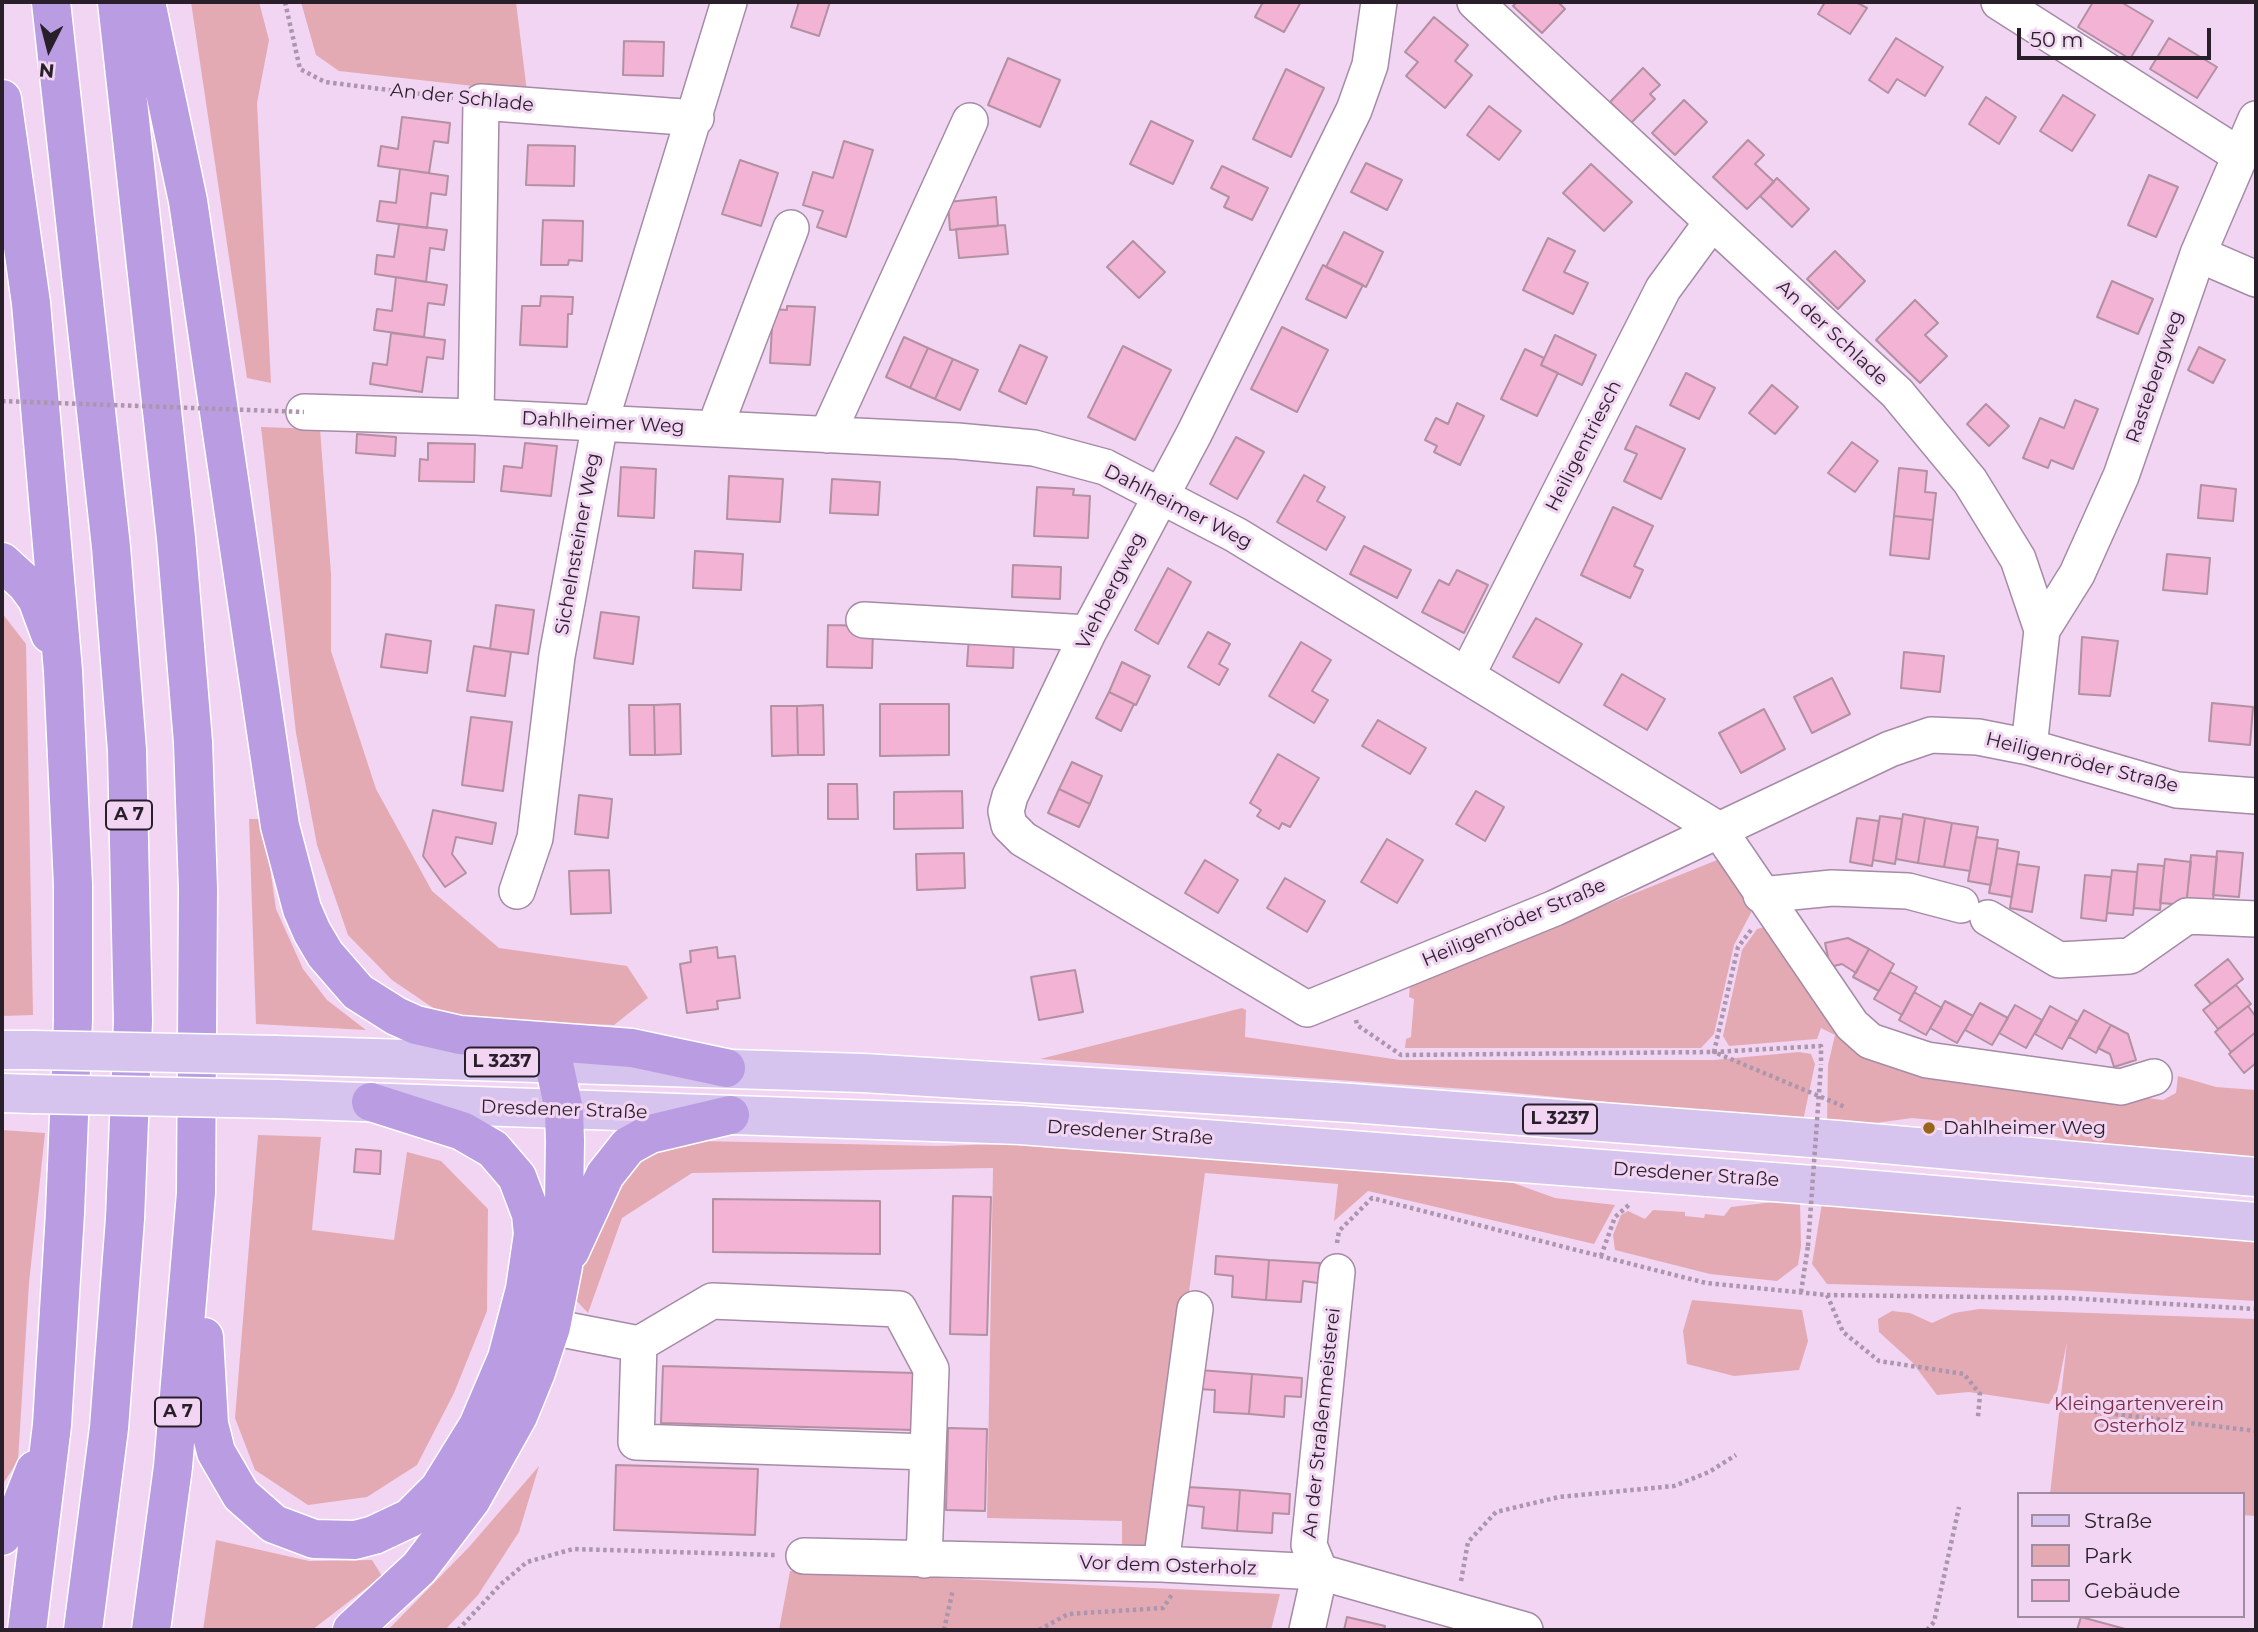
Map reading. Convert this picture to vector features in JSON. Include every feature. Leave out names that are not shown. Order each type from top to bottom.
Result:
[{"type":"highway","name":"A 7","points":[[51,2],[111,547],[127,750],[133,1021],[125,1219],[109,1428],[83,1630]]},
{"type":"highway","name":"A 7","points":[[117,2],[174,524],[193,742],[199,902],[196,1193],[173,1467],[151,1630]]},
{"type":"highway","points":[[146,2],[188,201],[280,826],[302,909],[312,932],[340,974],[358,992],[416,1025],[460,1035],[632,1048],[726,1068]]},
{"type":"highway","points":[[2,289],[3,111]]},
{"type":"highway","points":[[3,111],[31,303],[63,671],[73,885],[73,1020],[52,1425],[27,1630]]},
{"type":"highway","points":[[2,562],[26,584],[37,599],[63,671]]},
{"type":"highway","points":[[352,1630],[419,1568],[471,1500],[518,1416],[551,1326],[563,1266],[566,1163],[564,1110],[554,1064]]},
{"type":"highway","points":[[196,1193],[209,1424],[216,1452],[229,1478],[256,1511],[293,1533],[314,1539],[355,1540],[393,1528],[418,1511],[439,1489],[478,1426],[503,1370],[518,1323],[533,1234],[526,1195],[517,1177],[493,1149],[462,1131],[371,1102]]},
{"type":"highway","points":[[563,1266],[605,1175],[628,1146],[650,1134],[730,1115]]},
{"type":"highway","points":[[2,1536],[20,1508],[52,1425]]},
{"type":"main road","name":"L 3237","points":[[17,1050],[863,1073],[1351,1103],[1838,1140],[2256,1177]]},
{"type":"main road","name":"Dresdener Straße","points":[[17,1094],[276,1099],[1020,1125],[1839,1186],[2256,1222]]},
{"type":"street","name":"Sichelnsteiner Weg","points":[[517,891],[535,838],[557,656],[600,423],[696,118],[729,2]]},
{"type":"street","name":"Viehbergweg","points":[[1307,1009],[1023,839],[1009,825],[1006,811],[1010,796],[1088,633],[1354,110],[1370,65],[1379,2]]},
{"type":"street","name":"An der Schlade","points":[[1475,2],[1897,393],[1970,481],[2018,559],[2042,630],[2029,747]]},
{"type":"street","points":[[1998,2],[2239,155]]},
{"type":"street","name":"An der Schlade","points":[[481,102],[696,118]]},
{"type":"street","points":[[476,416],[481,102]]},
{"type":"street","name":"Rastebergweg","points":[[2042,630],[2077,574],[2121,476],[2198,254],[2256,118]]},
{"type":"street","points":[[827,435],[970,121]]},
{"type":"street","name":"Heiligentriesch","points":[[1467,676],[1663,289],[1712,222]]},
{"type":"street","points":[[717,429],[720,414],[791,228]]},
{"type":"street","points":[[2198,254],[2256,279]]},
{"type":"street","name":"Dahlheimer Weg","points":[[304,411],[476,416],[1034,448],[1105,467],[1159,498],[1236,535],[1604,763],[1719,830]]},
{"type":"street","points":[[864,620],[1088,633]]},
{"type":"street","name":"Heiligenröder Straße","points":[[1307,1009],[1555,908],[1890,749],[1931,736],[1978,737],[2029,747],[2177,790],[2256,796]]},
{"type":"street","points":[[1719,830],[1852,1025],[1870,1041],[1927,1060],[2121,1087],[2154,1077]]},
{"type":"street","points":[[1765,901],[1832,888],[1908,891],[1975,912],[2059,960],[2130,956],[2187,916],[2256,919]]},
{"type":"street","name":"An der Straßenmeisterei","points":[[1320,1572],[1309,1545],[1337,1272]]},
{"type":"street","points":[[551,1326],[639,1344],[712,1301],[899,1309],[931,1369],[924,1560]]},
{"type":"street","points":[[1168,1564],[1195,1309]]},
{"type":"street","points":[[639,1344],[636,1442],[928,1452]]},
{"type":"street","name":"Vor dem Osterholz","points":[[804,1556],[1168,1564],[1320,1572],[1525,1630]]},
{"type":"street","points":[[1307,1630],[1320,1572]]},
{"type":"path","name":"An der Schlade","points":[[285,2],[300,69],[325,82],[481,102]]},
{"type":"path","points":[[2,401],[304,411]]},
{"type":"path","points":[[1714,1052],[1738,947],[1765,901]]},
{"type":"path","points":[[1351,991],[1357,1025],[1401,1055],[1714,1052],[1821,1046],[1808,1246],[1801,1292]]},
{"type":"path","points":[[1714,1052],[1848,1109]]},
{"type":"path","points":[[1337,1272],[1335,1260],[1339,1231],[1372,1198],[1706,1283],[1827,1295],[2066,1298],[2256,1309]]},
{"type":"path","points":[[1601,1256],[1615,1217],[1628,1204],[1642,1205]]},
{"type":"path","points":[[1827,1295],[1843,1332],[1879,1361],[1964,1374],[1980,1394],[1978,1417]]},
{"type":"path","points":[[2073,1409],[2256,1431]]},
{"type":"path","points":[[1455,1611],[1468,1542],[1496,1512],[1559,1497],[1674,1486],[1710,1472],[1736,1455]]},
{"type":"path","points":[[1927,1630],[1934,1622],[1959,1507]]},
{"type":"path","points":[[458,1630],[500,1585],[527,1562],[573,1549],[804,1556]]},
{"type":"path","points":[[944,1630],[958,1561]]},
{"type":"path","points":[[1039,1630],[1068,1615],[1163,1608],[1173,1596],[1168,1564]]},
{"type":"green space","points":[[191,2],[259,2],[269,40],[257,103],[271,383],[247,378]]},
{"type":"green space","points":[[301,2],[516,2],[527,92],[339,71],[316,55]]},
{"type":"green space","points":[[261,427],[320,429],[331,574],[331,651],[376,789],[432,891],[499,948],[627,966],[648,998],[614,1025],[448,1018],[392,980],[348,935],[317,845],[296,733]]},
{"type":"green space","points":[[2,613],[26,644],[33,1015],[2,1016]]},
{"type":"green space","points":[[249,819],[263,819],[276,909],[303,969],[327,1000],[366,1030],[256,1024]]},
{"type":"green space","points":[[1722,858],[1754,907],[1734,945],[1714,1034],[1701,1048],[1405,1048],[1406,1039],[1411,1037],[1414,999],[1409,997],[1410,984]]},
{"type":"green space","points":[[1765,927],[1926,1070],[2163,1100],[2176,1093],[2178,1076],[2216,1087],[2256,1090],[2256,1158],[2074,1142],[2034,1130],[1912,1118],[1861,1125],[1827,1123],[1828,1065],[1835,1035],[1821,1028],[1817,1039],[1729,1046],[1723,1036],[1742,950],[1757,929]]},
{"type":"green space","points":[[1242,1008],[1246,1010],[1245,1037],[1400,1060],[1714,1060],[1799,1052],[1811,1054],[1815,1064],[1803,1121],[1494,1091],[1040,1059]]},
{"type":"green space","points":[[2,1130],[45,1133],[29,1283],[18,1461],[2,1485]]},
{"type":"green space","points":[[258,1135],[321,1137],[312,1230],[394,1240],[407,1152],[441,1161],[488,1209],[487,1311],[454,1393],[417,1465],[367,1497],[308,1505],[255,1470],[235,1418]]},
{"type":"green space","points":[[698,1141],[939,1146],[1031,1143],[1502,1179],[1555,1198],[1615,1205],[1594,1244],[1368,1191],[1334,1221],[1338,1184],[1205,1173],[1154,1552],[1122,1547],[1122,1521],[987,1518],[993,1168],[692,1173],[622,1218],[588,1313],[572,1296],[617,1176],[635,1152]]},
{"type":"green space","points":[[1782,1201],[1800,1202],[1801,1246],[1798,1265],[1777,1281],[1710,1274],[1615,1250],[1613,1235],[1621,1215],[1628,1211],[1645,1219],[1653,1210],[1685,1212],[1685,1216],[1704,1218],[1705,1214],[1724,1216],[1731,1207]]},
{"type":"green space","points":[[1822,1203],[2256,1241],[2256,1301],[2066,1290],[1827,1284],[1812,1264]]},
{"type":"green space","points":[[1692,1300],[1802,1310],[1808,1341],[1799,1370],[1734,1376],[1687,1364],[1683,1331]]},
{"type":"green space","name":"Kleingartenverein Osterholz","points":[[1979,1309],[2256,1319],[2256,1516],[2244,1515],[2244,1492],[2050,1492],[2067,1342],[2057,1391],[2049,1404],[1969,1392],[1937,1395],[1912,1362],[1879,1332],[1878,1319],[1892,1311],[1910,1313],[1932,1323],[1954,1313]]},
{"type":"green space","points":[[539,1466],[519,1532],[478,1595],[445,1630],[388,1630],[470,1546]]},
{"type":"green space","points":[[216,1540],[309,1561],[372,1560],[382,1576],[312,1630],[203,1630]]},
{"type":"green space","points":[[790,1571],[1280,1594],[1271,1630],[779,1630]]},
{"type":"building","points":[[799,2],[830,2],[819,36],[791,27]]},
{"type":"building","points":[[1263,2],[1301,2],[1284,32],[1255,17]]},
{"type":"building","points":[[1517,2],[1558,2],[1565,9],[1542,33],[1513,6]]},
{"type":"building","points":[[1825,2],[1856,2],[1867,8],[1850,34],[1818,14]]},
{"type":"building","points":[[2093,2],[2121,2],[2153,21],[2130,59],[2078,27]]},
{"type":"building","points":[[1434,17],[1468,45],[1455,61],[1472,75],[1445,108],[1406,76],[1418,62],[1405,52]]},
{"type":"building","points":[[1896,38],[1943,67],[1925,96],[1897,79],[1888,93],[1869,80]]},
{"type":"building","points":[[2169,38],[2217,67],[2197,98],[2150,69]]},
{"type":"building","points":[[624,41],[664,42],[663,76],[623,75]]},
{"type":"building","points":[[1008,58],[1060,80],[1040,127],[988,105]]},
{"type":"building","points":[[1643,68],[1660,85],[1650,94],[1655,99],[1631,123],[1610,102]]},
{"type":"building","points":[[1286,69],[1324,88],[1291,157],[1253,139]]},
{"type":"building","points":[[2063,95],[2095,115],[2072,151],[2040,131]]},
{"type":"building","points":[[1986,97],[2016,117],[1999,144],[1969,124]]},
{"type":"building","points":[[1684,100],[1707,122],[1675,155],[1652,133]]},
{"type":"building","points":[[1489,106],[1521,131],[1499,160],[1467,135]]},
{"type":"building","points":[[402,117],[450,123],[448,143],[434,141],[429,173],[378,166],[381,146],[398,149]]},
{"type":"building","points":[[1151,121],[1193,141],[1173,184],[1130,164]]},
{"type":"building","points":[[1748,140],[1764,155],[1755,164],[1774,182],[1747,209],[1713,177]]},
{"type":"building","points":[[844,141],[873,150],[846,237],[817,227],[823,211],[803,205],[813,172],[833,178]]},
{"type":"building","points":[[528,145],[575,146],[574,186],[526,185]]},
{"type":"building","points":[[740,160],[778,173],[761,226],[722,214]]},
{"type":"building","points":[[1366,163],[1402,180],[1387,210],[1351,192]]},
{"type":"building","points":[[1591,164],[1632,202],[1604,231],[1563,193]]},
{"type":"building","points":[[1222,166],[1268,188],[1252,220],[1224,207],[1229,197],[1211,188]]},
{"type":"building","points":[[400,169],[448,176],[446,195],[431,193],[427,228],[377,221],[380,201],[396,203]]},
{"type":"building","points":[[2149,175],[2178,187],[2156,237],[2128,225]]},
{"type":"building","points":[[1777,178],[1809,209],[1792,227],[1760,196]]},
{"type":"building","points":[[996,197],[998,226],[950,230],[948,202]]},
{"type":"building","points":[[543,220],[583,221],[582,261],[569,260],[568,265],[541,265]]},
{"type":"building","points":[[399,224],[447,230],[444,250],[430,248],[426,282],[375,274],[377,255],[394,257]]},
{"type":"building","points":[[1005,225],[1008,254],[959,258],[956,229]]},
{"type":"building","points":[[1344,232],[1383,252],[1366,287],[1326,267]]},
{"type":"building","points":[[1548,238],[1575,251],[1564,272],[1588,283],[1573,314],[1523,290]]},
{"type":"building","points":[[1133,241],[1165,272],[1139,298],[1107,267]]},
{"type":"building","points":[[1835,251],[1865,281],[1838,309],[1807,279]]},
{"type":"building","points":[[1323,265],[1363,285],[1346,318],[1306,299]]},
{"type":"building","points":[[396,277],[447,285],[444,305],[428,303],[424,337],[374,330],[377,309],[392,311]]},
{"type":"building","points":[[2112,281],[2153,299],[2138,334],[2097,317]]},
{"type":"building","points":[[541,296],[573,297],[572,314],[568,314],[567,347],[520,345],[522,306],[540,306]]},
{"type":"building","points":[[1915,300],[1938,323],[1925,335],[1947,356],[1920,383],[1876,340]]},
{"type":"building","points":[[787,306],[815,307],[810,365],[770,363],[773,309],[787,310]]},
{"type":"building","points":[[1282,327],[1328,350],[1297,412],[1251,389]]},
{"type":"building","points":[[391,333],[445,340],[443,359],[427,357],[422,392],[370,384],[373,363],[387,365]]},
{"type":"building","points":[[1555,335],[1596,355],[1582,385],[1541,365]]},
{"type":"building","points":[[904,337],[928,348],[910,388],[886,377]]},
{"type":"building","points":[[1020,345],[1047,357],[1026,404],[999,391]]},
{"type":"building","points":[[1123,346],[1171,370],[1135,440],[1088,417]]},
{"type":"building","points":[[2199,347],[2225,360],[2213,383],[2188,370]]},
{"type":"building","points":[[928,348],[953,359],[935,399],[910,388]]},
{"type":"building","points":[[1525,349],[1544,358],[1541,365],[1558,373],[1537,416],[1501,399]]},
{"type":"building","points":[[953,359],[978,370],[960,410],[935,399]]},
{"type":"building","points":[[1686,373],[1715,388],[1699,419],[1670,405]]},
{"type":"building","points":[[1772,385],[1798,407],[1775,434],[1749,413]]},
{"type":"building","points":[[2075,400],[2098,409],[2073,469],[2051,460],[2048,468],[2023,458],[2040,418],[2064,428]]},
{"type":"building","points":[[1457,403],[1484,416],[1460,465],[1434,452],[1437,446],[1425,440],[1436,418],[1448,424]]},
{"type":"building","points":[[1986,404],[2009,426],[1989,446],[1967,424]]},
{"type":"building","points":[[1636,426],[1685,449],[1661,499],[1624,481],[1637,454],[1625,449]]},
{"type":"building","points":[[357,434],[396,437],[395,456],[356,453]]},
{"type":"building","points":[[1236,437],[1264,452],[1237,499],[1210,484]]},
{"type":"building","points":[[1852,442],[1878,461],[1855,492],[1828,473]]},
{"type":"building","points":[[428,443],[475,444],[474,482],[419,481],[420,459],[428,460]]},
{"type":"building","points":[[525,443],[557,446],[551,496],[501,491],[504,466],[522,468]]},
{"type":"building","points":[[621,467],[656,469],[654,518],[618,516]]},
{"type":"building","points":[[1899,468],[1927,471],[1925,492],[1936,493],[1933,520],[1894,516]]},
{"type":"building","points":[[1304,475],[1325,487],[1317,501],[1345,517],[1326,550],[1277,522]]},
{"type":"building","points":[[729,476],[783,479],[780,522],[727,519]]},
{"type":"building","points":[[832,479],[880,482],[878,515],[830,513]]},
{"type":"building","points":[[2201,485],[2236,489],[2233,521],[2198,518]]},
{"type":"building","points":[[1037,487],[1074,489],[1073,495],[1090,496],[1088,538],[1034,536]]},
{"type":"building","points":[[1613,507],[1653,526],[1634,566],[1643,570],[1630,598],[1581,575]]},
{"type":"building","points":[[1894,516],[1933,520],[1929,559],[1890,555]]},
{"type":"building","points":[[1364,546],[1411,570],[1397,598],[1350,574]]},
{"type":"building","points":[[695,551],[743,554],[741,590],[693,588]]},
{"type":"building","points":[[2167,554],[2210,558],[2207,594],[2163,590]]},
{"type":"building","points":[[1013,565],[1061,567],[1060,599],[1012,597]]},
{"type":"building","points":[[1168,568],[1191,582],[1158,644],[1135,630]]},
{"type":"building","points":[[1457,570],[1488,585],[1464,633],[1422,612],[1439,580],[1449,585]]},
{"type":"building","points":[[496,605],[534,610],[528,654],[490,649]]},
{"type":"building","points":[[601,612],[639,617],[633,664],[594,658]]},
{"type":"building","points":[[1536,618],[1582,644],[1559,683],[1513,657]]},
{"type":"building","points":[[828,625],[873,626],[872,668],[827,667]]},
{"type":"building","points":[[1208,632],[1230,644],[1219,664],[1228,669],[1219,685],[1188,667]]},
{"type":"building","points":[[386,634],[431,641],[427,673],[381,667]]},
{"type":"building","points":[[969,636],[1014,639],[1013,668],[967,666]]},
{"type":"building","points":[[2082,637],[2118,641],[2110,696],[2079,694]]},
{"type":"building","points":[[1301,642],[1331,660],[1312,691],[1328,700],[1314,723],[1269,696]]},
{"type":"building","points":[[474,646],[511,652],[505,696],[467,691]]},
{"type":"building","points":[[1904,652],[1944,656],[1940,692],[1901,688]]},
{"type":"building","points":[[1122,662],[1150,676],[1136,705],[1109,692]]},
{"type":"building","points":[[1622,674],[1665,699],[1647,730],[1604,705]]},
{"type":"building","points":[[1832,678],[1850,714],[1812,733],[1794,697]]},
{"type":"building","points":[[1109,692],[1134,704],[1121,731],[1096,718]]},
{"type":"building","points":[[2212,703],[2253,707],[2250,745],[2209,741]]},
{"type":"building","points":[[680,704],[681,754],[655,755],[654,705]]},
{"type":"building","points":[[880,704],[949,704],[949,755],[880,756]]},
{"type":"building","points":[[629,705],[654,705],[655,755],[630,755]]},
{"type":"building","points":[[823,705],[824,755],[798,755],[797,706]]},
{"type":"building","points":[[771,706],[797,706],[798,755],[772,756]]},
{"type":"building","points":[[1764,709],[1785,749],[1741,773],[1719,733]]},
{"type":"building","points":[[471,717],[512,722],[503,791],[462,785]]},
{"type":"building","points":[[1378,720],[1426,748],[1410,774],[1362,746]]},
{"type":"building","points":[[1278,754],[1319,778],[1290,827],[1282,823],[1279,829],[1257,816],[1261,810],[1250,803]]},
{"type":"building","points":[[1072,762],[1102,776],[1090,804],[1059,789]]},
{"type":"building","points":[[828,784],[857,784],[858,819],[828,819]]},
{"type":"building","points":[[1059,789],[1090,804],[1079,827],[1048,813]]},
{"type":"building","points":[[962,791],[963,828],[894,829],[894,792]]},
{"type":"building","points":[[1476,791],[1504,807],[1485,841],[1456,824]]},
{"type":"building","points":[[579,795],[612,799],[608,838],[575,834]]},
{"type":"building","points":[[433,810],[496,823],[492,844],[456,837],[452,854],[466,873],[445,887],[423,856]]},
{"type":"building","points":[[1903,814],[1925,818],[1918,863],[1896,859]]},
{"type":"building","points":[[1880,816],[1902,819],[1895,864],[1873,860]]},
{"type":"building","points":[[1857,818],[1879,821],[1872,866],[1850,862]]},
{"type":"building","points":[[1925,818],[1952,823],[1944,867],[1918,863]]},
{"type":"building","points":[[1952,823],[1978,827],[1970,871],[1944,867]]},
{"type":"building","points":[[1976,837],[1998,840],[1991,885],[1968,881]]},
{"type":"building","points":[[1387,839],[1423,860],[1397,903],[1361,882]]},
{"type":"building","points":[[1997,848],[2019,852],[2012,897],[1989,893]]},
{"type":"building","points":[[2217,851],[2243,853],[2239,897],[2213,895]]},
{"type":"building","points":[[964,853],[965,888],[917,890],[916,854]]},
{"type":"building","points":[[2191,855],[2217,857],[2213,901],[2187,898]]},
{"type":"building","points":[[2165,859],[2191,862],[2186,905],[2160,903]]},
{"type":"building","points":[[1205,860],[1238,880],[1218,913],[1185,893]]},
{"type":"building","points":[[2017,864],[2039,867],[2032,912],[2010,908]]},
{"type":"building","points":[[2138,864],[2164,866],[2160,910],[2134,908]]},
{"type":"building","points":[[609,870],[611,913],[571,914],[569,871]]},
{"type":"building","points":[[2112,870],[2137,872],[2133,915],[2107,913]]},
{"type":"building","points":[[2085,875],[2111,877],[2106,921],[2081,918]]},
{"type":"building","points":[[1285,878],[1325,901],[1307,932],[1267,908]]},
{"type":"building","points":[[1848,938],[1869,949],[1856,973],[1842,964],[1830,967],[1825,943]]},
{"type":"building","points":[[717,947],[718,958],[735,956],[740,998],[717,1001],[718,1009],[687,1013],[680,964],[691,962],[690,951]]},
{"type":"building","points":[[1869,949],[1894,964],[1879,991],[1853,977]]},
{"type":"building","points":[[2228,959],[2243,979],[2211,1004],[2195,985]]},
{"type":"building","points":[[1075,970],[1083,1012],[1039,1020],[1031,977]]},
{"type":"building","points":[[1890,972],[1917,987],[1902,1015],[1874,999]]},
{"type":"building","points":[[2236,985],[2251,1004],[2218,1029],[2203,1010]]},
{"type":"building","points":[[1914,992],[1942,1008],[1926,1035],[1899,1020]]},
{"type":"building","points":[[1945,1001],[1973,1016],[1957,1043],[1930,1028]]},
{"type":"building","points":[[1980,1003],[2008,1018],[1992,1045],[1965,1030]]},
{"type":"building","points":[[2015,1005],[2042,1020],[2026,1048],[1999,1033]]},
{"type":"building","points":[[2050,1006],[2077,1021],[2062,1049],[2035,1034]]},
{"type":"building","points":[[2248,1006],[2256,1017],[2256,1032],[2231,1052],[2215,1032]]},
{"type":"building","points":[[2084,1010],[2111,1025],[2096,1053],[2069,1037]]},
{"type":"building","points":[[2111,1025],[2128,1034],[2136,1060],[2114,1067],[2110,1054],[2098,1048]]},
{"type":"building","points":[[2256,1032],[2256,1063],[2244,1073],[2229,1054]]},
{"type":"building","points":[[356,1149],[381,1151],[380,1174],[354,1172]]},
{"type":"building","points":[[953,1196],[991,1197],[987,1335],[950,1334]]},
{"type":"building","points":[[713,1199],[880,1201],[880,1254],[713,1252]]},
{"type":"building","points":[[1216,1256],[1269,1260],[1266,1300],[1232,1297],[1233,1276],[1215,1274]]},
{"type":"building","points":[[1269,1260],[1320,1263],[1318,1283],[1303,1281],[1301,1302],[1266,1300]]},
{"type":"building","points":[[663,1366],[915,1373],[913,1430],[661,1423]]},
{"type":"building","points":[[1199,1370],[1252,1374],[1249,1414],[1214,1412],[1215,1390],[1198,1389]]},
{"type":"building","points":[[1252,1374],[1302,1378],[1301,1397],[1285,1396],[1284,1417],[1249,1414]]},
{"type":"building","points":[[948,1428],[987,1429],[985,1511],[946,1510]]},
{"type":"building","points":[[616,1465],[758,1469],[755,1535],[614,1530]]},
{"type":"building","points":[[1187,1487],[1240,1490],[1237,1531],[1202,1528],[1204,1507],[1186,1505]]},
{"type":"building","points":[[1240,1490],[1290,1494],[1289,1514],[1273,1513],[1272,1533],[1237,1531]]},
{"type":"building","points":[[1347,1617],[1385,1626],[1384,1630],[1344,1630]]},
{"type":"building","points":[[2081,1618],[2085,1618],[2129,1630],[2077,1630]]},
{"type":"place","name":"Dahlheimer Weg","points":[[1929,1128]]}]
